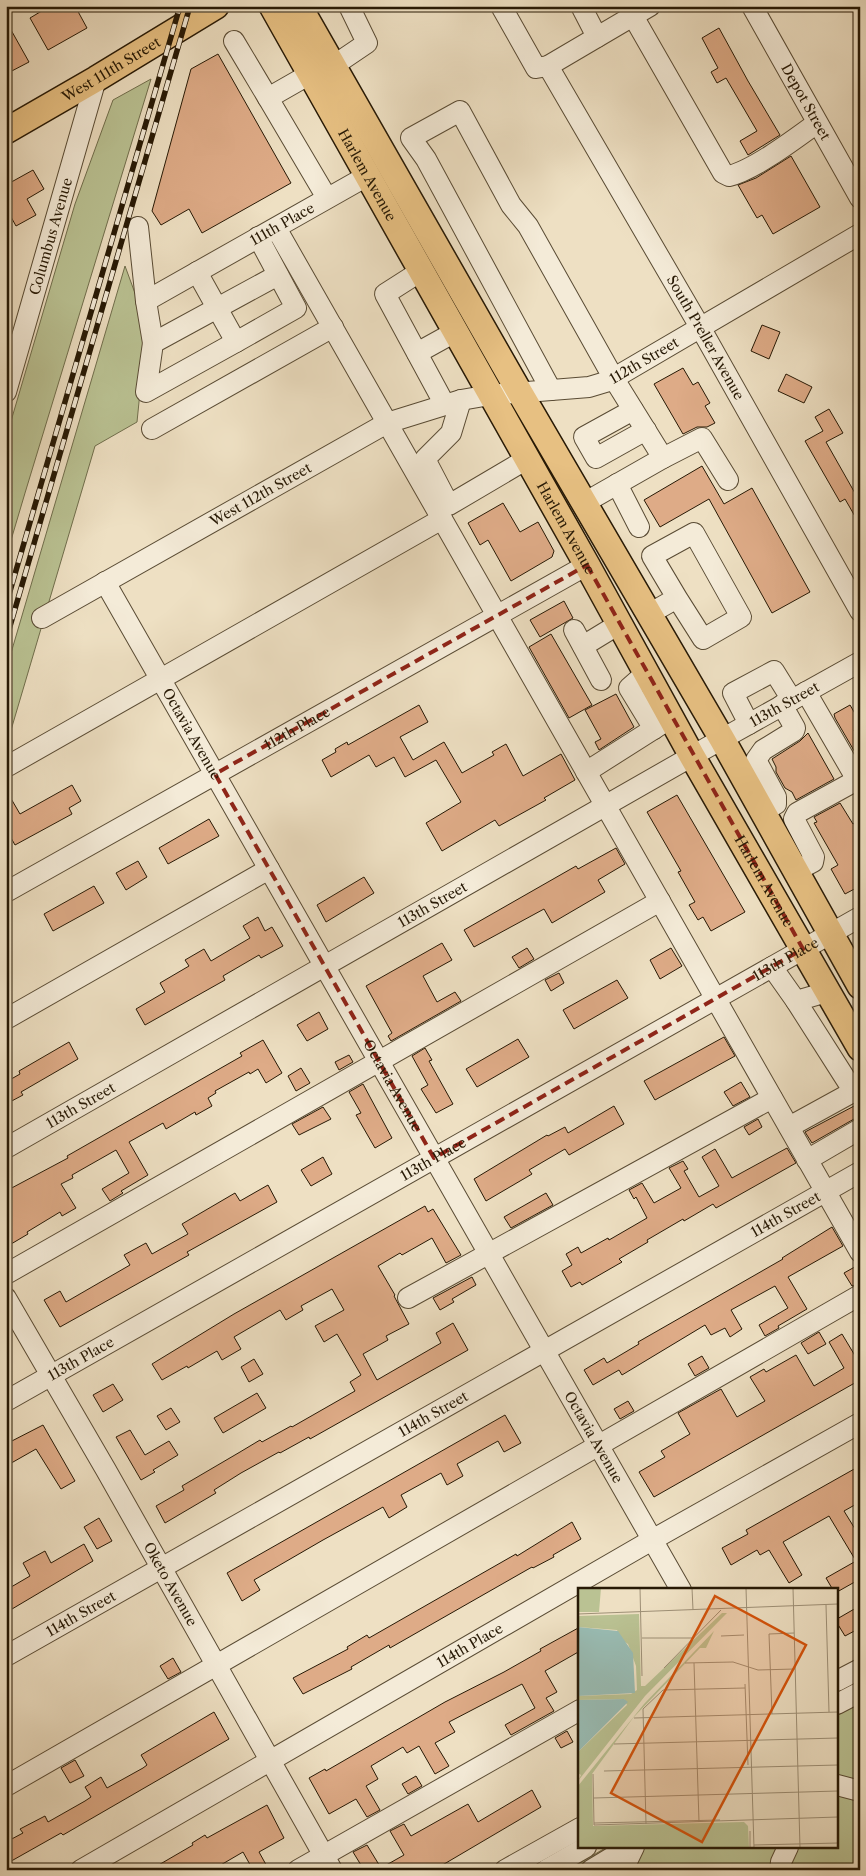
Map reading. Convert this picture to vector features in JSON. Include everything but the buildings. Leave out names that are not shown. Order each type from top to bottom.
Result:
[{"type":"main road","name":"West 111th Street","points":[[6,131],[216,6]]},
{"type":"main road","name":"Harlem Avenue","points":[[272,6],[646,673],[662,723],[692,756],[860,1048]]},
{"type":"main road","name":"Harlem Avenue","points":[[299,6],[520,393],[722,739],[860,986]]},
{"type":"main road","points":[[367,176],[389,164]]},
{"type":"street","points":[[333,66],[367,43],[349,6]]},
{"type":"street","points":[[501,6],[536,68],[548,66],[642,11],[723,173],[729,176],[743,171],[793,140],[817,122]]},
{"type":"street","points":[[581,6],[597,36]]},
{"type":"street","name":"Depot Street","points":[[752,6],[860,198]]},
{"type":"street","points":[[234,40],[327,198]]},
{"type":"street","name":"South Preller Avenue","points":[[548,66],[700,328],[860,611]]},
{"type":"street","points":[[268,98],[310,74]]},
{"type":"street","name":"Columbus Avenue","points":[[6,391],[96,79]]},
{"type":"street","points":[[551,390],[426,159],[411,138],[460,112],[511,205],[528,226],[614,379],[663,458]]},
{"type":"street","name":"111th Place","points":[[146,301],[367,176]]},
{"type":"street","points":[[138,227],[146,301],[153,343],[146,392],[296,308],[258,238]]},
{"type":"street","points":[[276,228],[860,1252]]},
{"type":"street","name":"112th Street","points":[[490,395],[589,386],[614,379],[860,234]]},
{"type":"street","points":[[420,271],[385,294],[417,353],[453,403],[451,433],[425,459],[449,505],[527,459]]},
{"type":"street","points":[[197,272],[236,342]]},
{"type":"street","points":[[153,343],[278,275]]},
{"type":"street","points":[[152,429],[332,327]]},
{"type":"street","points":[[417,353],[455,332]]},
{"type":"street","name":"West 112th Street","points":[[42,618],[387,423],[453,403],[490,395]]},
{"type":"street","points":[[633,410],[584,437],[596,458],[646,430]]},
{"type":"street","points":[[584,503],[702,438],[728,480]]},
{"type":"street","points":[[617,484],[640,527]]},
{"type":"street","points":[[6,767],[442,519]]},
{"type":"street","points":[[694,533],[741,617],[703,639],[677,598],[652,556],[694,533]]},
{"type":"street","name":"112th Place","points":[[6,892],[587,565]]},
{"type":"street","name":"Octavia Avenue","points":[[105,582],[680,1588]]},
{"type":"street","points":[[649,614],[677,598]]},
{"type":"street","points":[[601,680],[578,638],[619,624]]},
{"type":"street","name":"113th Street","points":[[6,1148],[605,805],[860,662]]},
{"type":"street","points":[[749,724],[734,694],[774,671],[793,699],[858,782],[796,813],[794,819],[814,857],[813,862],[796,872]]},
{"type":"street","points":[[763,812],[776,804],[776,796],[756,760],[763,750],[794,731],[793,699]]},
{"type":"street","points":[[586,772],[662,723]]},
{"type":"street","points":[[6,1019],[269,869]]},
{"type":"street","points":[[6,1274],[660,901]]},
{"type":"street","name":"113th Place","points":[[6,1401],[860,916]]},
{"type":"street","points":[[772,967],[857,1090],[789,1127]]},
{"type":"street","points":[[796,1001],[827,992]]},
{"type":"street","points":[[408,1298],[772,1098]]},
{"type":"street","points":[[807,1160],[860,1129]]},
{"type":"street","name":"114th Street","points":[[6,1656],[860,1172]]},
{"type":"street","points":[[6,1786],[860,1295]]},
{"type":"street","name":"Oketo Avenue","points":[[6,1298],[328,1862]]},
{"type":"street","name":"114th Place","points":[[81,1870],[652,1540],[860,1423]]},
{"type":"street","points":[[838,1681],[860,1669]]},
{"type":"street","points":[[838,1703],[860,1692]]},
{"type":"street","points":[[298,1870],[328,1862],[578,1711]]},
{"type":"street","points":[[838,1785],[860,1792]]},
{"type":"street","points":[[505,1870],[578,1829]]},
{"type":"street","points":[[546,1870],[584,1848]]},
{"type":"street","points":[[591,1870],[628,1848]]},
{"type":"street","points":[[622,1870],[633,1848]]},
{"type":"street","points":[[780,1870],[781,1862],[788,1848]]},
{"type":"highlighted area","points":[[587,565],[803,949],[434,1158],[215,774]]},
{"type":"green space","points":[[151,79],[6,557],[6,438],[75,204],[113,100]]},
{"type":"green space","points":[[125,266],[139,304],[145,342],[137,422],[95,446],[6,747],[6,670]]},
{"type":"green space","points":[[860,1701],[860,1870],[568,1870],[605,1848],[838,1848],[838,1713]]},
{"type":"railway","points":[[6,605],[180,6]]},
{"type":"railway","points":[[6,640],[190,6]]}]
